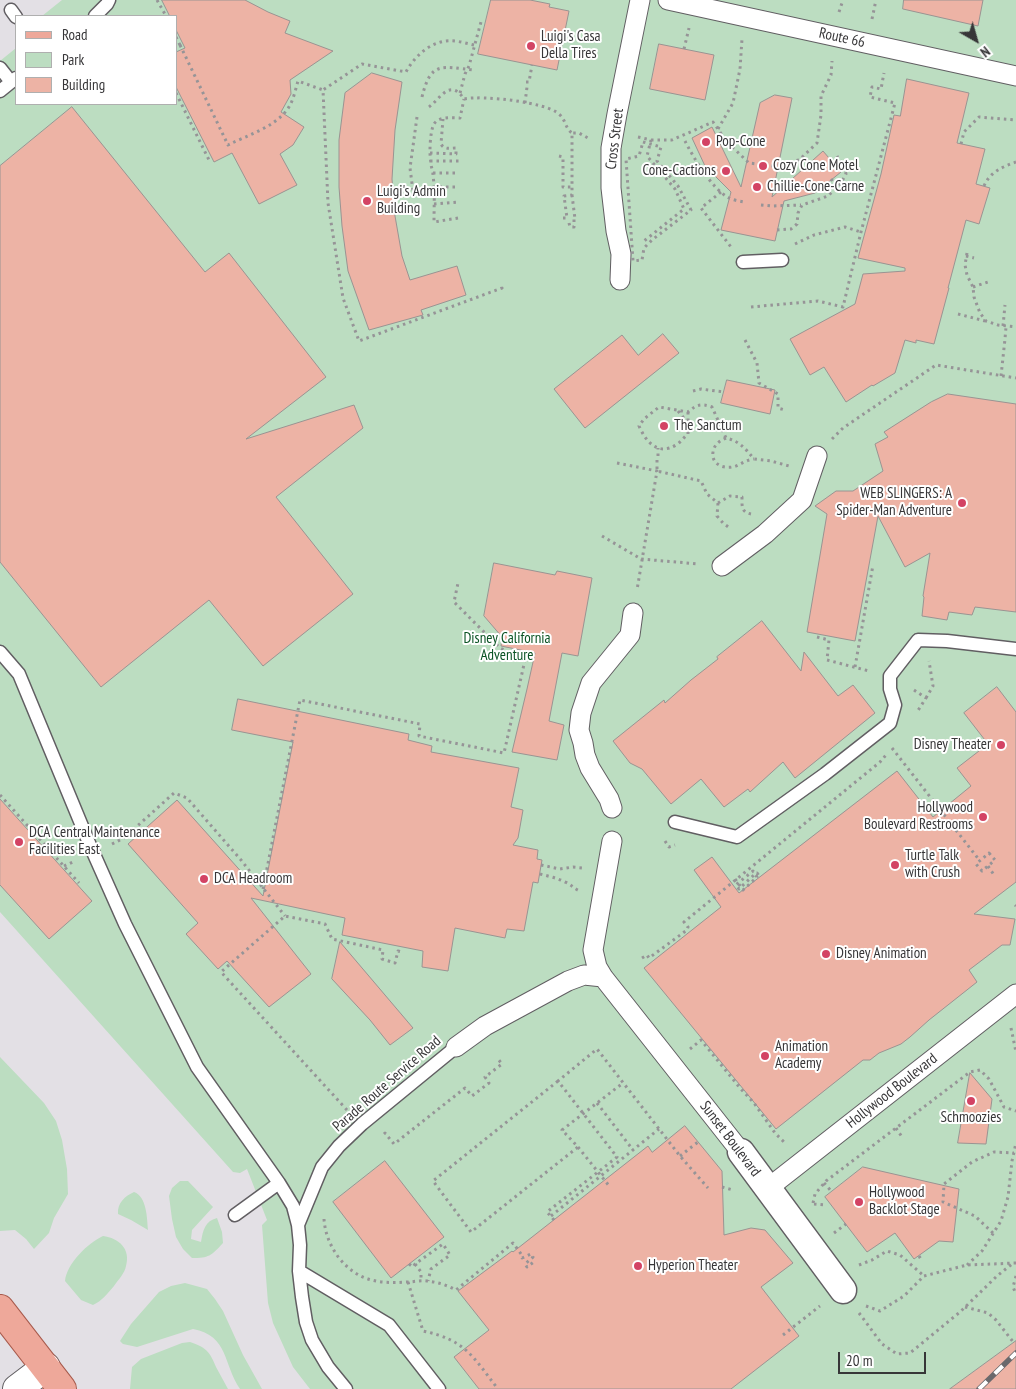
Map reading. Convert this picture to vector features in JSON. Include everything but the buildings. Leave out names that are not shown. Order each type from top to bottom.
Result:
[{"type":"main road","points":[[1,1312],[62,1389]]},
{"type":"main road","points":[[18,1389],[46,1367]]},
{"type":"street","name":"Cross Street","points":[[620,280],[627,252],[616,232],[610,166],[613,135],[640,0]]},
{"type":"street","name":"Route 66","points":[[668,0],[1016,76]]},
{"type":"street","points":[[722,566],[773,526],[802,500],[817,456]]},
{"type":"street","points":[[612,808],[585,755],[580,730],[581,713],[591,683],[630,635],[633,613]]},
{"type":"street","name":"Sunset Boulevard","points":[[612,841],[593,950],[597,967],[608,984],[741,1152],[847,1295]]},
{"type":"street","points":[[456,1047],[479,1021],[577,977],[584,975],[608,984]]},
{"type":"street","name":"Hollywood Boulevard","points":[[767,1189],[1016,994]]},
{"type":"lane","points":[[96,15],[109,0]]},
{"type":"lane","points":[[0,68],[14,80],[0,91]]},
{"type":"lane","points":[[743,262],[782,260]]},
{"type":"lane","points":[[675,822],[737,837],[825,774],[890,723],[895,705],[890,689],[890,676],[918,640],[947,640],[1016,649]]},
{"type":"lane","points":[[0,652],[19,674],[125,924],[197,1067],[279,1183],[293,1206],[298,1226],[300,1245],[299,1271],[306,1322],[312,1340],[328,1366],[346,1389]]},
{"type":"lane","name":"Parade Route Service Road","points":[[298,1226],[322,1168],[339,1146],[362,1124],[456,1047]]},
{"type":"lane","points":[[235,1215],[279,1183]]},
{"type":"lane","points":[[299,1271],[389,1325],[439,1389]]},
{"type":"path","points":[[157,0],[165,15]]},
{"type":"path","points":[[718,129],[733,103],[740,69],[742,32],[747,17]]},
{"type":"path","points":[[460,93],[481,22]]},
{"type":"path","points":[[684,49],[688,32]]},
{"type":"path","points":[[613,135],[650,142],[661,147],[657,162],[678,186],[691,210],[644,248],[642,260],[632,261],[627,252],[626,159],[639,156],[643,142],[650,142],[672,140],[713,122],[727,142],[749,163],[774,166],[799,160],[817,144],[821,115],[821,96],[831,75],[833,52],[838,37]]},
{"type":"path","points":[[323,90],[362,64],[406,72],[410,64],[418,56],[436,44],[447,41],[474,45]]},
{"type":"path","points":[[178,46],[228,145],[275,122],[287,110],[295,94],[298,81],[323,90]]},
{"type":"path","points":[[526,82],[529,82],[532,65]]},
{"type":"path","points":[[422,97],[428,78],[436,70],[446,66],[474,70]]},
{"type":"path","points":[[751,307],[818,301],[843,307],[895,103],[870,97],[872,87],[881,89],[884,73]]},
{"type":"path","points":[[525,103],[527,87]]},
{"type":"path","points":[[323,90],[328,203],[332,232],[343,298],[359,341],[502,288],[500,284]]},
{"type":"path","points":[[429,107],[444,92],[452,90],[460,93],[464,99],[460,118],[443,119],[435,123],[430,152],[433,173],[434,222],[458,218]]},
{"type":"path","points":[[178,97],[210,162]]},
{"type":"path","points":[[464,99],[484,97],[535,104],[559,113],[564,120],[567,130],[586,136],[590,140]]},
{"type":"path","points":[[417,117],[410,168],[413,191],[459,186]]},
{"type":"path","points":[[961,144],[964,132],[979,117],[1016,120]]},
{"type":"path","points":[[430,152],[456,154],[456,148],[445,148],[441,144],[443,119]]},
{"type":"path","points":[[569,223],[570,227],[574,227],[572,133]]},
{"type":"path","points":[[686,141],[691,152],[715,186],[729,198],[744,202]]},
{"type":"path","points":[[627,252],[639,252],[644,239],[684,209],[674,189],[647,156],[650,142]]},
{"type":"path","points":[[691,152],[697,150]]},
{"type":"path","points":[[559,156],[563,157],[563,187],[567,218],[563,218]]},
{"type":"path","points":[[761,205],[800,205],[828,196],[841,184],[846,174],[844,166],[837,156]]},
{"type":"path","points":[[430,161],[459,161]]},
{"type":"path","points":[[984,186],[988,178],[1002,166],[1016,162]]},
{"type":"path","points":[[433,173],[459,173]]},
{"type":"path","points":[[831,179],[838,187]]},
{"type":"path","points":[[715,186],[720,181]]},
{"type":"path","points":[[563,187],[572,187]]},
{"type":"path","points":[[721,192],[701,208],[743,262]]},
{"type":"path","points":[[564,196],[572,195]]},
{"type":"path","points":[[777,230],[792,229],[797,224],[800,205],[796,198]]},
{"type":"path","points":[[434,204],[459,202]]},
{"type":"path","points":[[782,260],[793,246],[814,235],[845,227],[861,232]]},
{"type":"path","points":[[974,258],[966,254],[967,275],[980,313],[986,321]]},
{"type":"path","points":[[973,288],[988,282]]},
{"type":"path","points":[[1000,376],[1006,339],[1004,326],[1005,305]]},
{"type":"path","points":[[958,314],[998,326],[1016,327]]},
{"type":"path","points":[[745,340],[757,363],[759,383],[778,394],[778,408],[785,410]]},
{"type":"path","points":[[817,456],[842,428],[936,365],[1016,378]]},
{"type":"path","points":[[693,391],[701,389],[724,392]]},
{"type":"path","points":[[688,412],[659,407],[644,419],[639,426],[643,436],[656,448],[676,445],[688,434],[688,412],[694,407],[704,404],[712,407],[726,438]]},
{"type":"path","points":[[677,410],[687,425]]},
{"type":"path","points":[[754,459],[743,445],[732,439],[726,438],[719,442],[713,451],[713,459],[717,464],[725,467],[734,468],[747,460],[754,459],[771,461],[811,474]]},
{"type":"path","points":[[636,592],[657,471],[658,448]]},
{"type":"path","points":[[617,463],[701,481],[707,494],[718,503],[730,496],[742,497],[742,507],[746,513],[766,520],[773,526]]},
{"type":"path","points":[[602,536],[641,560],[673,562]]},
{"type":"path","points":[[855,667],[873,565]]},
{"type":"path","points":[[263,890],[300,700],[420,724],[419,736],[504,753],[524,660],[500,648],[454,602],[458,583]]},
{"type":"path","points":[[642,958],[647,955],[649,958],[686,930],[688,927],[684,922],[737,881],[880,762],[891,748]]},
{"type":"path","points":[[64,866],[124,838],[174,793],[187,798],[241,860],[285,916],[325,924],[332,940],[383,950],[382,959],[395,963],[398,951],[402,952]]},
{"type":"path","points":[[0,795],[79,883]]},
{"type":"path","points":[[990,853],[995,860],[988,866],[982,871],[976,864],[990,853]]},
{"type":"path","points":[[541,865],[560,869]]},
{"type":"path","points":[[988,866],[994,875]]},
{"type":"path","points":[[737,881],[753,871],[760,877]]},
{"type":"path","points":[[540,874],[557,878]]},
{"type":"path","points":[[737,881],[736,885],[739,889],[755,874]]},
{"type":"path","points":[[285,916],[221,972],[344,1107],[377,1139],[385,1133],[394,1144],[465,1088],[472,1096],[489,1083],[485,1078],[502,1064],[498,1059]]},
{"type":"path","points":[[690,1049],[701,1040],[754,1103],[775,1133],[784,1140],[802,1162]]},
{"type":"path","points":[[578,1147],[471,1232],[433,1181],[597,1049],[680,1156],[708,1188]]},
{"type":"path","points":[[818,1211],[813,1204],[815,1194],[824,1183],[970,1072],[980,1070],[989,1079],[1004,1107],[1016,1111]]},
{"type":"path","points":[[554,1220],[547,1212],[617,1157],[558,1081]]},
{"type":"path","points":[[610,1187],[562,1130],[623,1083]]},
{"type":"path","points":[[597,1103],[633,1150]]},
{"type":"path","points":[[896,1128],[902,1136]]},
{"type":"path","points":[[551,1217],[659,1129]]},
{"type":"path","points":[[680,1156],[698,1142]]},
{"type":"path","points":[[967,1265],[982,1251],[1001,1221],[1008,1197],[1016,1143]]},
{"type":"path","points":[[993,1233],[975,1216],[943,1202],[944,1184],[972,1162],[994,1152],[1014,1153]]},
{"type":"path","points":[[1010,1182],[1016,1182]]},
{"type":"path","points":[[824,1183],[832,1192]]},
{"type":"path","points":[[820,1204],[826,1205]]},
{"type":"path","points":[[326,1212],[324,1220],[326,1234],[334,1251],[347,1268],[362,1278],[378,1282],[428,1281],[446,1285],[456,1290],[514,1243],[522,1258],[531,1254],[533,1257],[525,1264],[527,1267],[535,1261]]},
{"type":"path","points":[[829,1226],[834,1233],[846,1224]]},
{"type":"path","points":[[409,1264],[413,1268],[415,1264],[443,1244],[450,1255],[431,1269],[428,1281]]},
{"type":"path","points":[[783,1335],[820,1306],[854,1292],[858,1265],[872,1260],[887,1251],[900,1255],[924,1276]]},
{"type":"path","points":[[918,1256],[922,1261]]},
{"type":"path","points":[[415,1264],[421,1272],[421,1281]]},
{"type":"path","points":[[847,1295],[880,1312],[904,1296],[924,1276],[967,1265],[1014,1264]]},
{"type":"path","points":[[847,1295],[882,1344],[897,1354],[910,1353],[965,1307],[997,1276],[1014,1264]]},
{"type":"path","points":[[1016,1276],[1013,1287],[1016,1294]]},
{"type":"path","points":[[408,1282],[423,1331],[450,1339],[463,1347],[473,1356],[498,1389]]},
{"type":"path","points":[[965,1307],[988,1313],[1014,1343]]},
{"type":"green space","name":"Disney California Adventure","points":[[62,0],[1016,0],[1016,1389],[310,1389],[293,1367],[273,1323],[268,1303],[262,1225],[267,1220],[247,1169],[240,1173],[233,1172],[0,912],[0,61],[15,49],[15,105],[178,105],[178,15],[43,15]]},
{"type":"green space","points":[[0,1057],[44,1103],[56,1121],[62,1140],[67,1169],[68,1194],[54,1218],[49,1233],[34,1249],[15,1230],[0,1231]]},
{"type":"green space","points":[[180,1181],[188,1181],[213,1207],[192,1230],[191,1239],[201,1242],[205,1227],[210,1221],[217,1218],[222,1232],[223,1243],[206,1257],[192,1258],[183,1249],[176,1237],[169,1196],[172,1188]]},
{"type":"green space","points":[[134,1192],[142,1198],[144,1203],[148,1230],[118,1214],[122,1200]]},
{"type":"green space","points":[[103,1236],[114,1239],[122,1245],[127,1254],[127,1260],[124,1271],[114,1286],[102,1299],[93,1305],[81,1300],[65,1281],[70,1267],[79,1254],[91,1243]]},
{"type":"green space","points":[[185,1283],[207,1289],[215,1299],[223,1311],[243,1355],[262,1389],[240,1389],[219,1344],[205,1333],[193,1329],[137,1347],[123,1344],[120,1341],[131,1324],[159,1292],[171,1286]]},
{"type":"green space","points":[[190,1342],[204,1348],[209,1354],[228,1389],[130,1389],[132,1367],[141,1359],[182,1343]]},
{"type":"railway","points":[[979,1389],[1016,1353]]},
{"type":"place","name":"Luigi's Casa Della Tires","points":[[531,46]]},
{"type":"place","name":"Pop-Cone","points":[[706,142]]},
{"type":"place","name":"Cozy Cone Motel","points":[[763,166]]},
{"type":"place","name":"Cone-Cactions","points":[[726,171]]},
{"type":"place","name":"Chillie-Cone-Carne","points":[[757,187]]},
{"type":"place","name":"Luigi's Admin Building","points":[[367,201]]},
{"type":"place","name":"The Sanctum","points":[[664,426]]},
{"type":"place","name":"WEB SLINGERS: A Spider-Man Adventure","points":[[962,503]]},
{"type":"place","name":"Disney Theater","points":[[1001,745]]},
{"type":"place","name":"Hollywood Boulevard Restrooms","points":[[983,817]]},
{"type":"place","name":"DCA Central Maintenance Facilities East","points":[[19,842]]},
{"type":"place","name":"Turtle Talk with Crush","points":[[895,865]]},
{"type":"place","name":"DCA Headroom","points":[[204,879]]},
{"type":"place","name":"Disney Animation","points":[[826,954]]},
{"type":"place","name":"Animation Academy","points":[[765,1056]]},
{"type":"place","name":"Schmoozies","points":[[971,1101]]},
{"type":"place","name":"Hollywood Backlot Stage","points":[[859,1202]]},
{"type":"place","name":"Hyperion Theater","points":[[638,1266]]}]
